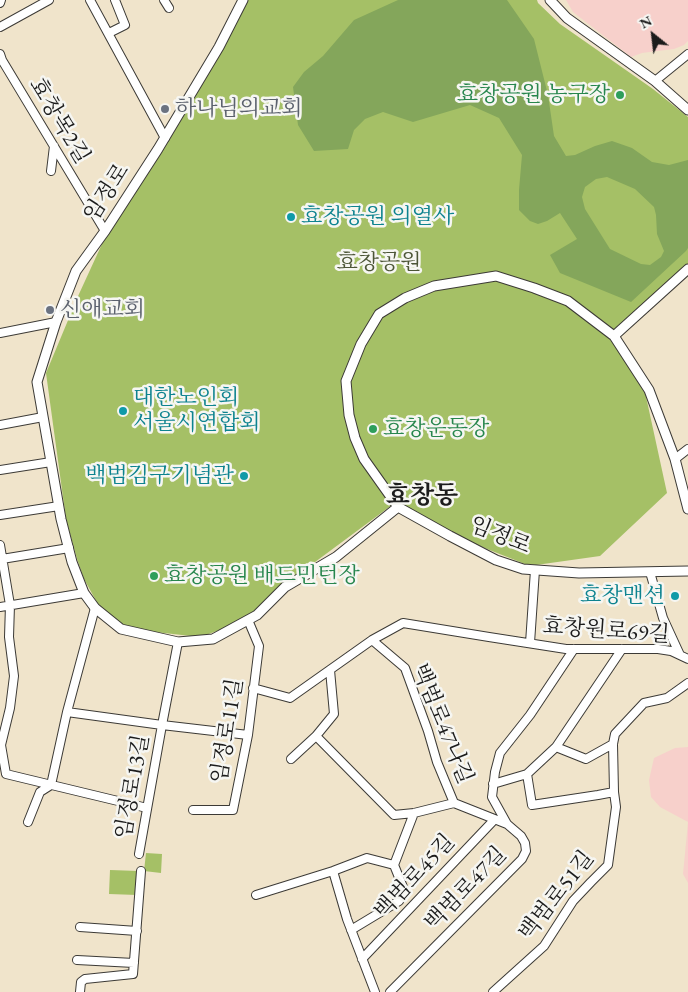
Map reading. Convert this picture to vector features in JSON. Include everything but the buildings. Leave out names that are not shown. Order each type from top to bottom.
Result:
[{"type":"street","points":[[0,27],[49,0]]},
{"type":"street","points":[[90,0],[165,138]]},
{"type":"street","points":[[109,33],[125,25],[115,0]]},
{"type":"street","points":[[164,0],[169,8]]},
{"type":"street","name":"임정로","points":[[243,0],[219,46],[165,138],[105,231],[76,271],[56,322],[37,382],[59,506],[69,548],[84,593],[95,608],[121,629],[178,642],[213,639],[257,615],[285,588],[336,557],[398,506],[496,560],[523,569],[579,573],[688,571]]},
{"type":"street","points":[[550,0],[567,18],[655,81],[688,110]]},
{"type":"street","name":"효창목2길","points":[[0,54],[105,231]]},
{"type":"street","points":[[655,81],[688,54]]},
{"type":"street","points":[[51,171],[54,146]]},
{"type":"street","points":[[614,336],[688,269]]},
{"type":"street","points":[[398,506],[364,459],[349,415],[346,381],[361,344],[379,314],[405,298],[434,286],[496,276],[568,301],[614,336],[649,390],[675,458],[688,509]]},
{"type":"street","points":[[0,333],[56,322]]},
{"type":"street","points":[[0,424],[43,417]]},
{"type":"street","points":[[675,458],[688,449]]},
{"type":"street","points":[[0,470],[51,462]]},
{"type":"street","points":[[0,515],[59,506]]},
{"type":"street","points":[[0,545],[10,605],[9,637],[14,676],[10,708],[1,745],[6,774],[148,808]]},
{"type":"street","points":[[2,559],[69,548]]},
{"type":"street","name":"효창원로69길","points":[[530,643],[535,570]]},
{"type":"street","name":"효창원로69길","points":[[650,572],[663,618],[680,655]]},
{"type":"street","points":[[0,607],[84,593]]},
{"type":"street","points":[[28,822],[40,792],[51,786],[67,712],[95,608]]},
{"type":"street","name":"임정로11길","points":[[193,810],[232,810],[248,735],[259,646],[248,620]]},
{"type":"street","name":"효창원로69길","points":[[254,688],[290,698],[372,640],[403,623],[566,649],[658,649],[671,651],[688,659]]},
{"type":"street","name":"백범로47나길","points":[[372,640],[405,668],[437,762],[454,803]]},
{"type":"street","name":"임정로13길","points":[[139,854],[178,642]]},
{"type":"street","name":"백범로47길","points":[[390,992],[522,859],[526,851],[525,844],[521,836],[507,824],[492,797],[495,772],[500,753],[530,716],[556,673],[574,648]]},
{"type":"street","points":[[494,784],[527,774],[556,747],[622,649]]},
{"type":"street","points":[[291,759],[316,736],[334,714],[330,670]]},
{"type":"street","points":[[556,747],[586,759],[613,744],[615,734],[644,703],[667,698],[688,683]]},
{"type":"street","points":[[67,712],[162,725]]},
{"type":"street","name":"임정로13길","points":[[162,725],[248,735]]},
{"type":"street","points":[[316,736],[394,815],[454,803],[507,824]]},
{"type":"street","name":"백범로51길","points":[[493,992],[544,946],[573,901],[608,865],[616,807],[613,744]]},
{"type":"street","points":[[527,774],[532,805],[614,792]]},
{"type":"street","name":"백범로45길","points":[[351,930],[399,901],[405,892],[394,865],[414,812]]},
{"type":"street","name":"백범로45길","points":[[362,959],[494,820]]},
{"type":"street","name":"백범로45길","points":[[256,895],[368,858],[394,865]]},
{"type":"street","points":[[80,992],[81,982],[85,979],[133,974],[141,871]]},
{"type":"street","name":"백범로45길","points":[[333,871],[347,919],[375,992]]},
{"type":"street","points":[[80,927],[137,931]]},
{"type":"street","points":[[77,960],[134,963]]},
{"type":"shaded area","points":[[566,0],[688,0],[688,41],[674,49],[642,53],[631,57],[573,12]]},
{"type":"shaded area","points":[[688,747],[688,822],[660,807],[651,797],[649,780],[654,758],[675,748]]},
{"type":"shaded area","points":[[688,822],[688,883],[683,874]]},
{"type":"green space","name":"효창공원","points":[[248,0],[537,0],[560,24],[653,89],[688,117],[688,265],[610,337],[645,392],[667,493],[600,556],[536,565],[525,564],[487,549],[392,505],[284,585],[255,612],[231,626],[200,637],[124,626],[99,606],[84,579],[66,519],[46,373],[107,233],[162,152],[224,48]]},
{"type":"green space","points":[[398,0],[507,0],[534,39],[548,95],[554,136],[566,156],[575,155],[612,141],[632,148],[652,162],[669,165],[688,160],[688,248],[686,251],[631,302],[560,273],[550,255],[577,239],[560,213],[538,224],[530,221],[519,210],[522,155],[499,118],[470,105],[413,122],[383,112],[365,119],[354,130],[348,149],[314,151],[298,125],[293,87],[304,72],[323,56],[354,20]],"holes":[[[607,177],[635,189],[654,207],[657,234],[664,251],[661,257],[650,265],[641,264],[610,249],[585,209],[582,197],[585,187],[596,179]]]},
{"type":"green space","points":[[146,853],[162,854],[161,873],[144,871]]},
{"type":"green space","points":[[110,870],[139,871],[137,895],[109,894]]},
{"type":"place","name":"효창공원 농구장","points":[[620,95]]},
{"type":"place","name":"하나님의교회","points":[[165,109]]},
{"type":"place","name":"효창공원 의열사","points":[[291,217]]},
{"type":"place","name":"신애교회","points":[[50,310]]},
{"type":"place","name":"대한노인회 서울시연합회","points":[[123,411]]},
{"type":"place","name":"효창운동장","points":[[373,429]]},
{"type":"place","name":"백범김구기념관","points":[[244,476]]},
{"type":"place","name":"효창공원 배드민턴장","points":[[154,576]]},
{"type":"place","name":"효창맨션","points":[[675,596]]},
{"type":"district","name":"효창동","points":[[422,496]]}]
